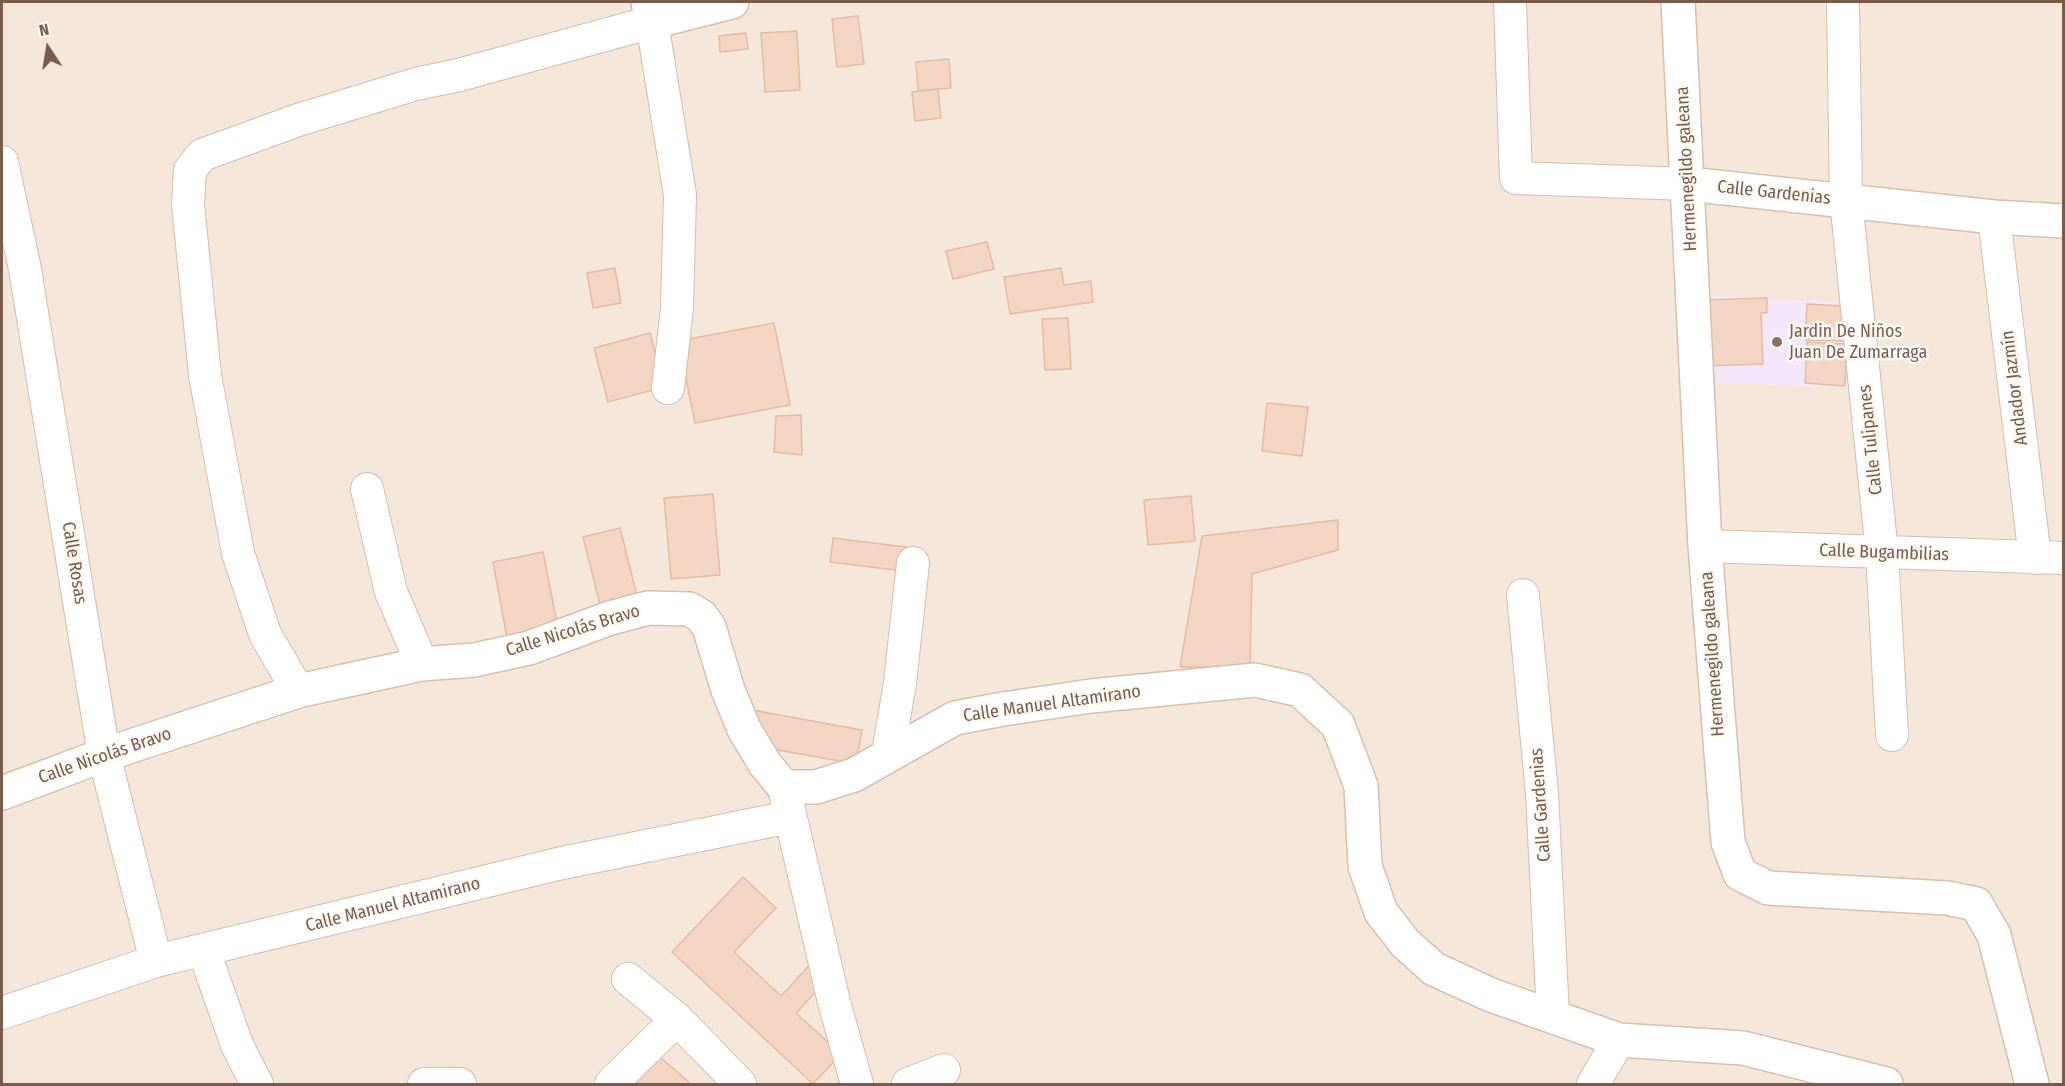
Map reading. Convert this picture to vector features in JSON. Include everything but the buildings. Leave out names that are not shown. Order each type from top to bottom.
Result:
[{"type":"street","points":[[298,691],[266,634],[238,553],[205,375],[189,216],[190,170],[202,155],[298,120],[416,84],[459,75],[650,12],[732,2]]},
{"type":"street","name":"Calle Gardenias","points":[[1510,2],[1516,178],[1688,184],[1994,217],[2064,222]]},
{"type":"street","name":"Hermenegildo galeana","points":[[1678,2],[1705,546],[1728,842],[1740,874],[1768,888],[1947,898],[1976,904],[1994,935],[2032,1084]]},
{"type":"street","name":"Calle Tulipanes","points":[[1843,2],[1846,200],[1882,554],[1892,735]]},
{"type":"street","points":[[650,12],[680,195],[677,308],[668,388]]},
{"type":"street","name":"Calle Rosas","points":[[2,162],[25,269],[104,755],[156,962]]},
{"type":"street","name":"Andador Jazmín","points":[[1994,217],[2049,558]]},
{"type":"street","points":[[367,489],[391,592],[422,664]]},
{"type":"street","name":"Calle Bugambilias","points":[[1705,546],[1882,554],[2049,558]]},
{"type":"street","points":[[888,753],[900,683],[913,564]]},
{"type":"street","name":"Calle Gardenias","points":[[1523,595],[1542,793],[1553,1016]]},
{"type":"street","name":"Calle Nicolás Bravo","points":[[2,793],[104,755],[298,691],[422,664],[474,660],[529,648],[610,618],[648,608],[689,609],[701,616],[709,627],[728,690],[744,729],[787,802],[857,1084]]},
{"type":"street","name":"Calle Manuel Altamirano","points":[[2,1013],[156,962],[561,863],[787,802],[816,787],[854,775],[888,753],[955,718],[1091,696],[1255,680],[1300,690],[1338,725],[1361,786],[1365,866],[1381,912],[1406,942],[1434,969],[1491,996],[1553,1016]]},
{"type":"street","points":[[204,951],[237,1046],[257,1084]]},
{"type":"street","points":[[628,979],[677,1019],[740,1084]]},
{"type":"street","points":[[1553,1016],[1619,1040],[1743,1048],[1886,1084]]},
{"type":"street","points":[[611,1084],[677,1019]]},
{"type":"street","points":[[1593,1084],[1619,1040]]},
{"type":"street","points":[[908,1084],[944,1070]]},
{"type":"street","points":[[424,1084],[460,1084]]},
{"type":"shaded area","points":[[2,2],[2063,2],[2063,1084],[2,1084]]},
{"type":"shaded area","name":"Jardin De Niños Juan De Zumarraga","points":[[1697,296],[1852,302],[1856,388],[1702,382]]},
{"type":"place","name":"Jardin De Niños Juan De Zumarraga","points":[[1777,342]]}]
